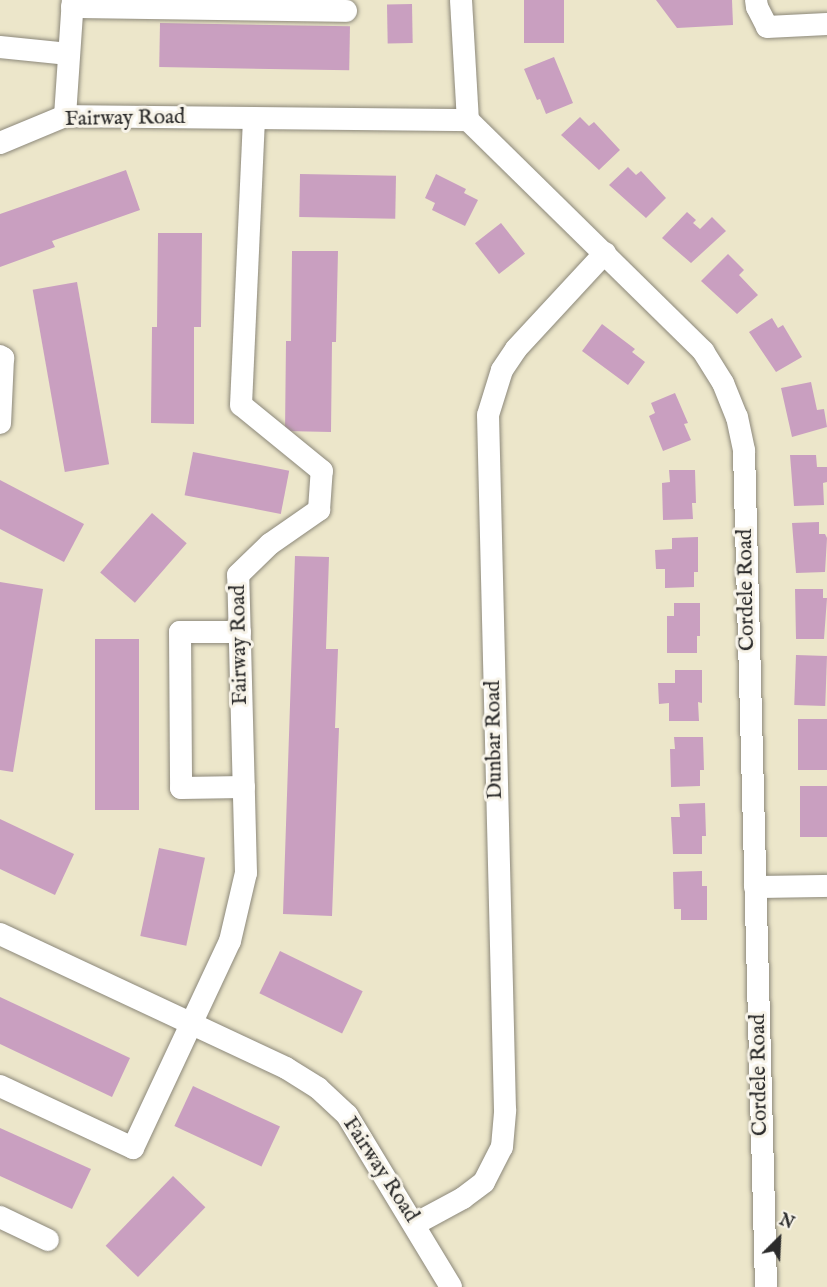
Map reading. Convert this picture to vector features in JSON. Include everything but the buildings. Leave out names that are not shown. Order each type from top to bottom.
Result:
[{"type":"street","points":[[461,0],[468,120]]},
{"type":"street","points":[[756,0],[756,7],[767,27],[827,24]]},
{"type":"street","points":[[65,116],[73,4],[346,11]]},
{"type":"street","points":[[0,47],[69,54]]},
{"type":"street","name":"Fairway Road","points":[[0,143],[65,116],[468,120]]},
{"type":"street","name":"Fairway Road","points":[[0,1086],[133,1148],[230,940],[246,873],[238,575],[270,544],[319,510],[322,471],[241,405],[254,118]]},
{"type":"street","name":"Cordele Road","points":[[468,120],[703,351],[723,383],[736,417],[744,451],[766,1287]]},
{"type":"street","name":"Dunbar Road","points":[[415,1224],[463,1198],[484,1182],[502,1147],[505,1110],[488,415],[502,370],[516,349],[605,253]]},
{"type":"street","points":[[0,356],[3,358],[0,423]]},
{"type":"street","points":[[240,632],[180,632],[182,788],[244,787]]},
{"type":"street","points":[[755,887],[827,886]]},
{"type":"street","name":"Fairway Road","points":[[0,933],[286,1068],[318,1088],[347,1115],[452,1287]]},
{"type":"street","points":[[0,1217],[48,1240]]}]
